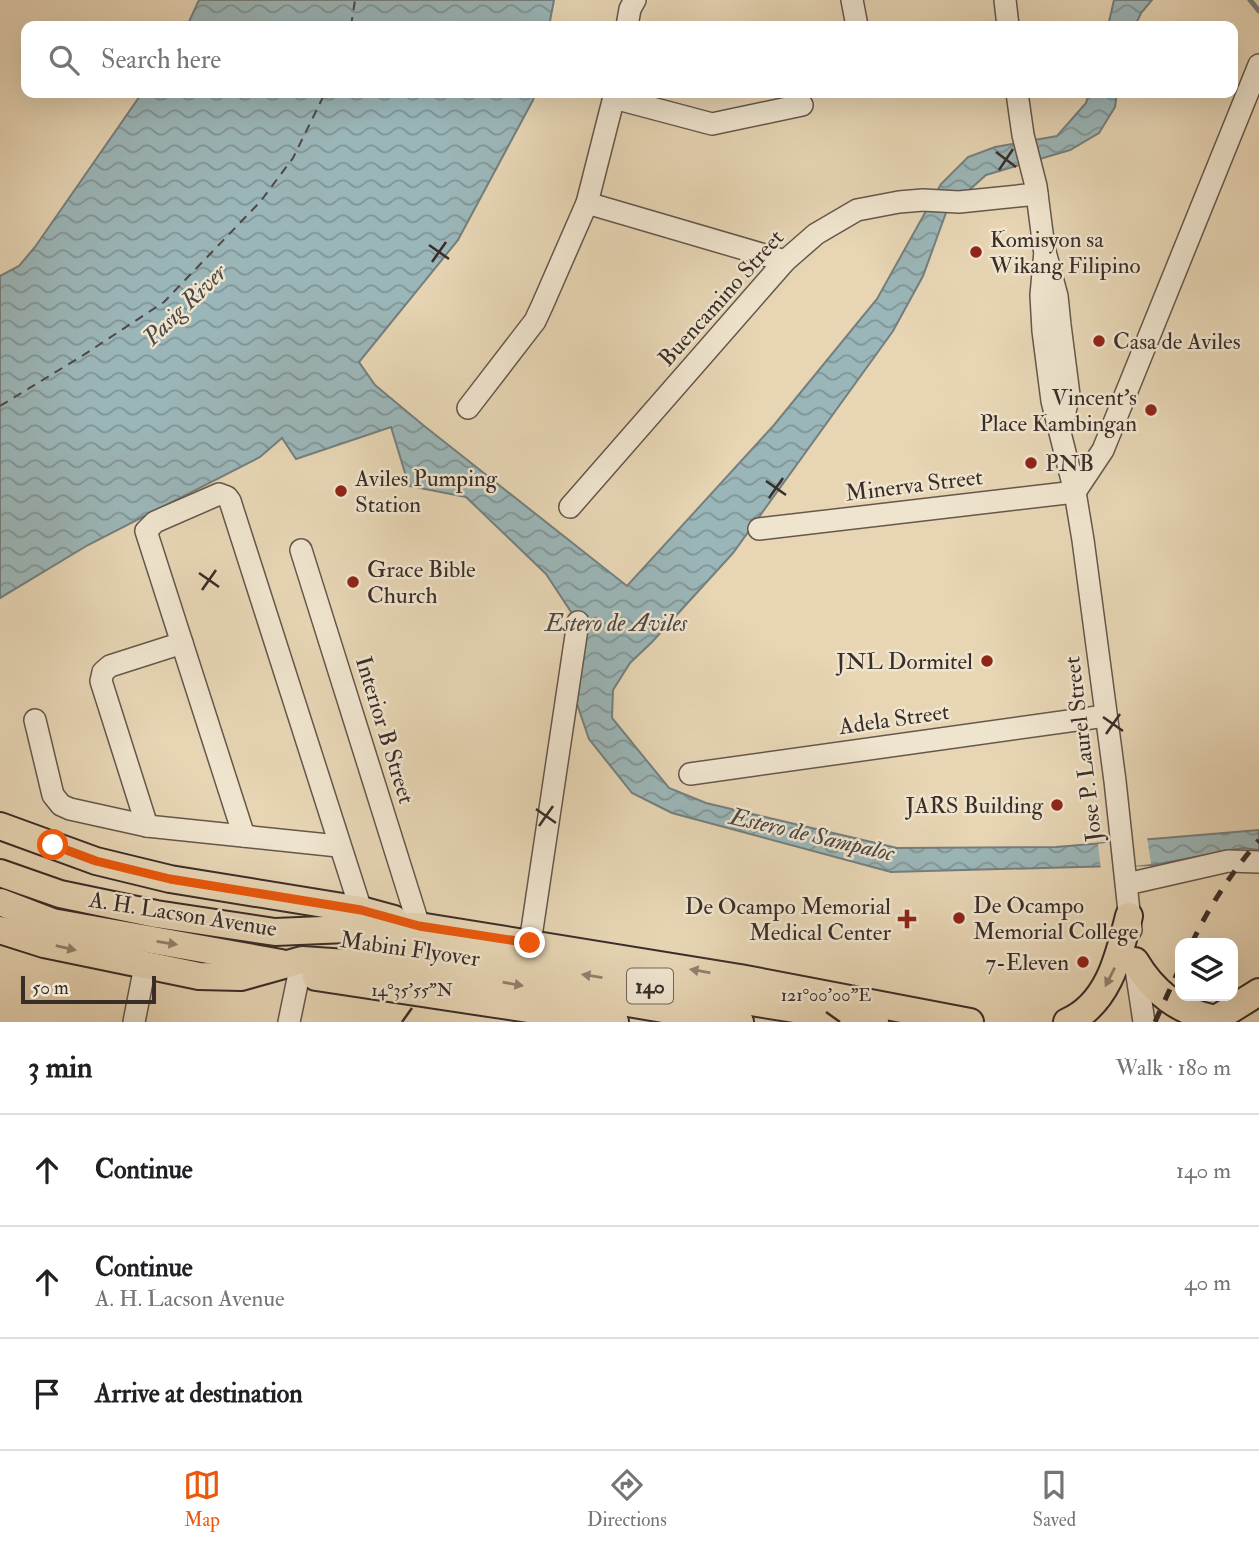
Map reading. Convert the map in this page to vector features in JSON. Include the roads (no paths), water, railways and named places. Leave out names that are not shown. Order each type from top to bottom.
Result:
[{"type":"main road","points":[[1,825],[96,861],[158,876],[361,910],[422,948]]},
{"type":"main road","name":"A. H. Lacson Avenue","points":[[0,873],[60,894],[156,914],[275,932]]},
{"type":"main road","name":"A. H. Lacson Avenue","points":[[0,902],[52,922],[155,942],[266,959],[292,969],[615,1022]]},
{"type":"main road","points":[[1067,1022],[1091,1004],[1107,985],[1117,962],[1129,916]]},
{"type":"main road","points":[[0,930],[44,944],[199,976],[241,977],[292,969]]},
{"type":"main road","name":"Mabini Flyover","points":[[275,932],[422,948],[877,1022]]},
{"type":"main road","name":"140","points":[[422,948],[530,943],[726,975],[970,1022]]},
{"type":"main road","name":"Mabini Flyover","points":[[292,969],[302,960],[422,948],[740,1022]]},
{"type":"main road","points":[[1135,961],[1155,989],[1168,1000],[1189,1013],[1213,1021],[1259,992]]},
{"type":"street","points":[[628,21],[635,0]]},
{"type":"street","points":[[852,0],[856,21]]},
{"type":"street","points":[[1005,0],[1007,21]]},
{"type":"street","points":[[1075,492],[1103,450],[1259,65]]},
{"type":"street","points":[[468,408],[535,321],[587,203],[613,98]]},
{"type":"street","points":[[624,98],[712,124],[802,105]]},
{"type":"street","name":"Jose P. Laurel Street","points":[[1018,98],[1023,135],[1037,190],[1045,251],[1041,295],[1052,401],[1075,492],[1115,781],[1129,916],[1144,1022]]},
{"type":"street","name":"Buencamino Street","points":[[570,507],[785,261],[816,234],[857,210],[923,200],[959,202],[1037,190]]},
{"type":"street","points":[[587,203],[785,261]]},
{"type":"street","name":"Minerva Street","points":[[759,529],[1075,492]]},
{"type":"street","points":[[244,836],[146,531],[155,522],[215,495],[223,495],[230,501],[338,846],[361,910]]},
{"type":"street","name":"Interior B Street","points":[[301,550],[422,948]]},
{"type":"street","points":[[530,943],[578,622]]},
{"type":"street","points":[[147,826],[101,681],[103,672],[110,666],[182,643]]},
{"type":"street","name":"Adela Street","points":[[690,774],[1105,716]]},
{"type":"street","points":[[36,720],[53,795],[61,805],[70,809],[147,826],[338,846]]},
{"type":"street","points":[[1125,876],[1228,861],[1259,862]]},
{"type":"street","points":[[134,1022],[145,966]]},
{"type":"street","points":[[289,1022],[292,969]]},
{"type":"water","points":[[199,0],[554,0],[550,21],[189,21]]},
{"type":"water","points":[[1114,0],[1152,0],[1137,21],[1109,21]]},
{"type":"water","points":[[139,98],[534,98],[458,240],[359,362],[375,385],[627,586],[774,425],[877,299],[941,184],[968,157],[995,147],[1057,136],[1088,98],[1116,98],[1115,107],[1099,133],[1070,150],[986,175],[947,210],[923,276],[893,331],[733,553],[630,663],[613,690],[612,718],[669,788],[706,803],[897,848],[1056,847],[1259,830],[1259,850],[1243,848],[1153,865],[891,872],[672,813],[632,793],[589,739],[577,704],[571,668],[577,621],[546,574],[466,497],[409,486],[391,427],[296,459],[282,438],[260,457],[88,545],[0,598],[0,276],[19,266]]},
{"type":"waterway","points":[[1250,0],[1259,11]]},
{"type":"railway","points":[[1195,938],[1222,889],[1259,840]]},
{"type":"railway","points":[[1155,1022],[1175,978]]},
{"type":"place","name":"Komisyon sa Wikang Filipino","points":[[976,252]]},
{"type":"place","name":"Casa de Aviles","points":[[1099,341]]},
{"type":"place","name":"Vincent's Place Kambingan","points":[[1151,410]]},
{"type":"place","name":"PNB","points":[[1031,463]]},
{"type":"place","name":"Aviles Pumping Station","points":[[341,491]]},
{"type":"place","name":"Grace Bible Church","points":[[353,582]]},
{"type":"place","name":"JNL Dormitel","points":[[987,661]]},
{"type":"place","name":"JARS Building","points":[[1057,805]]},
{"type":"place","name":"De Ocampo Memorial College","points":[[959,918]]},
{"type":"place","name":"De Ocampo Memorial Medical Center","points":[[907,919]]},
{"type":"place","name":"7-Eleven","points":[[1083,962]]},
{"type":"water label","name":"Pasig River","points":[[185,305]]},
{"type":"water label","name":"Estero de Aviles","points":[[616,623]]},
{"type":"water label","name":"Estero de Sampaloc","points":[[812,835]]}]
